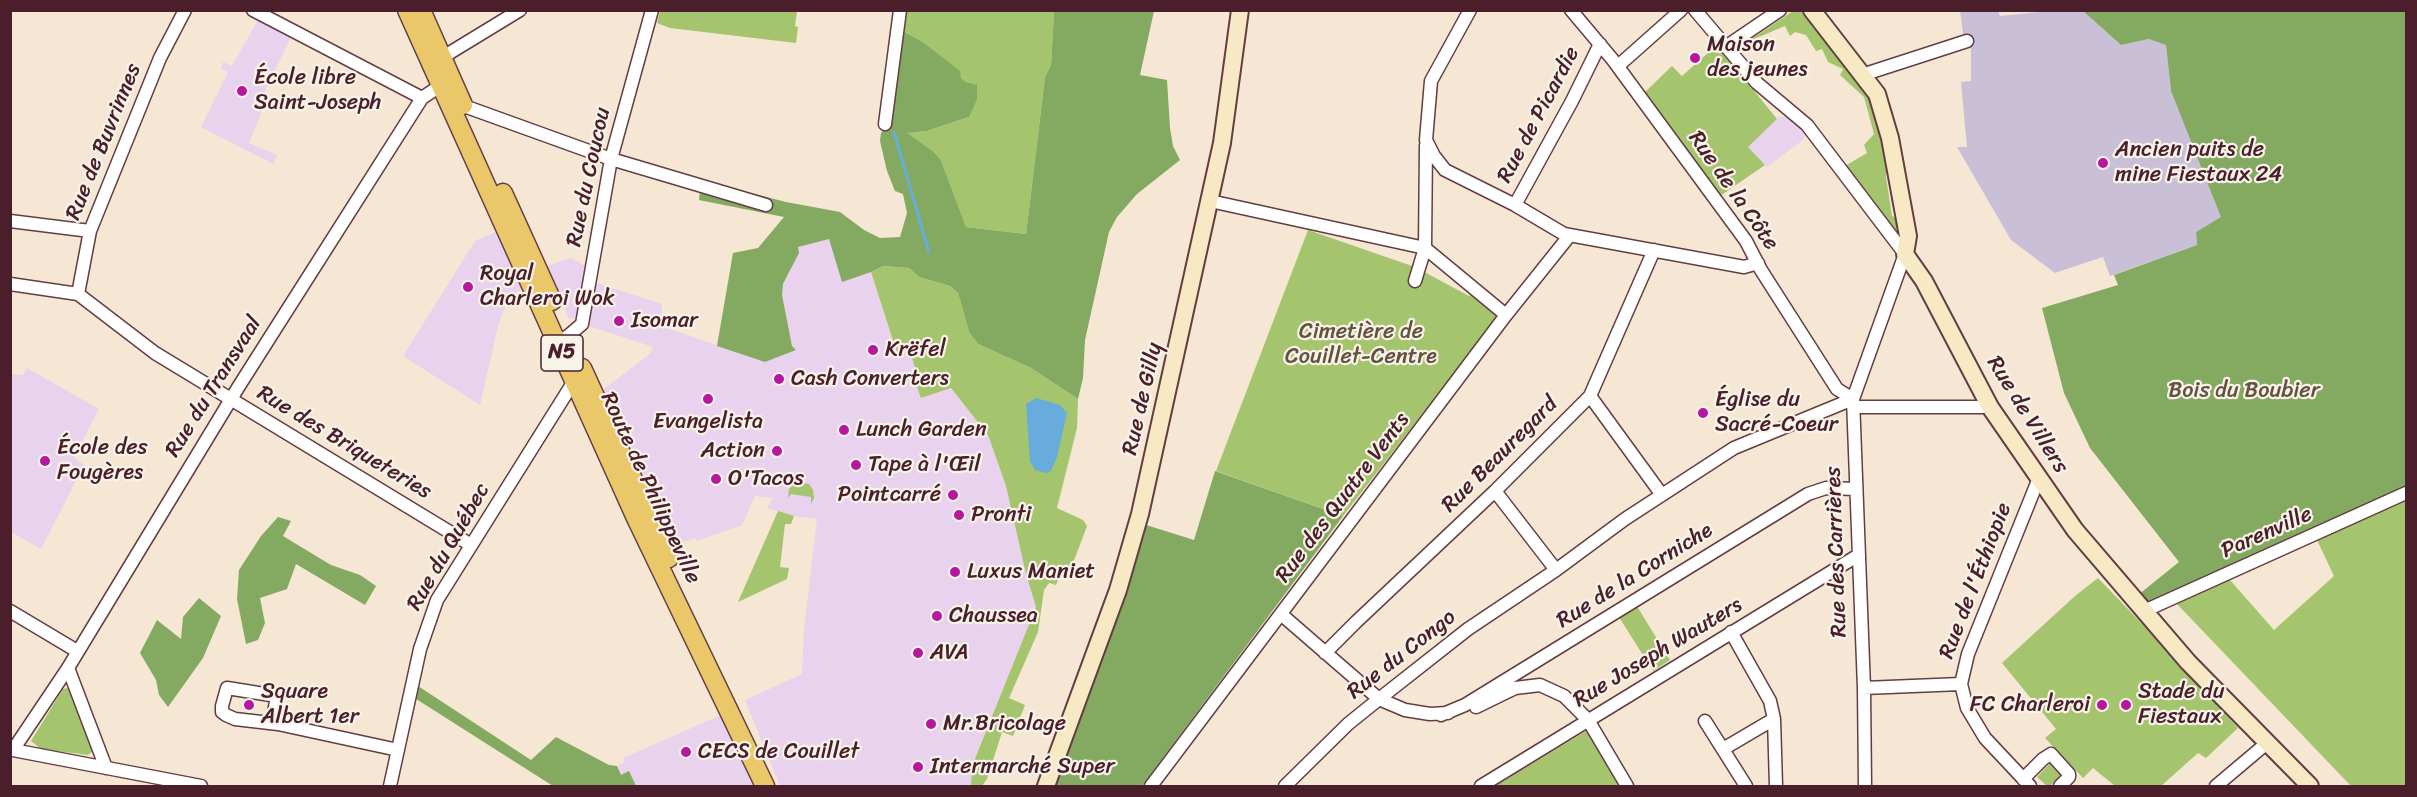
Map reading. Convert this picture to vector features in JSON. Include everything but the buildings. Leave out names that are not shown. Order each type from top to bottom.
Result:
[{"type":"main road","name":"Route de Philippeville","points":[[407,10],[447,82],[562,339],[773,786]]},
{"type":"main road","name":"Route de Philippeville","points":[[421,10],[437,61]]},
{"type":"main road","name":"Route de Philippeville","points":[[447,82],[464,106],[562,339]]},
{"type":"main road","name":"Route de Philippeville","points":[[579,375],[641,529],[765,786]]},
{"type":"street","name":"Rue de Buvrinnes","points":[[78,294],[90,231],[160,57],[185,10]]},
{"type":"street","points":[[253,10],[422,98]]},
{"type":"street","points":[[437,61],[520,10]]},
{"type":"street","name":"Rue du Coucou","points":[[562,339],[582,324],[611,159],[652,10]]},
{"type":"street","points":[[885,124],[900,10]]},
{"type":"street","name":"Rue de Gilly","points":[[1046,786],[1118,590],[1140,514],[1222,143],[1240,10]]},
{"type":"street","points":[[1415,281],[1425,248],[1426,140],[1431,81],[1470,10]]},
{"type":"street","name":"Rue de la Côte","points":[[1571,10],[1618,66],[1746,241],[1838,389],[1853,403]]},
{"type":"street","points":[[1618,66],[1681,10]]},
{"type":"street","points":[[1695,10],[1757,83],[1807,125],[1905,254]]},
{"type":"street","points":[[1727,46],[1780,10]]},
{"type":"street","points":[[1812,10],[1877,94],[1890,138],[1908,236],[1905,254]]},
{"type":"street","points":[[1862,75],[1967,42]]},
{"type":"street","name":"Rue de Picardie","points":[[1515,205],[1572,101],[1600,44]]},
{"type":"street","name":"Rue du Transvaal","points":[[11,751],[68,668],[231,399],[422,98],[447,82]]},
{"type":"street","points":[[464,106],[611,159],[766,205]]},
{"type":"street","points":[[1426,140],[1434,156],[1445,170],[1515,205],[1564,234],[1744,267],[1758,263]]},
{"type":"street","points":[[1210,201],[1425,248],[1506,315]]},
{"type":"street","points":[[10,221],[90,231]]},
{"type":"street","name":"Rue des Quatre Vents","points":[[1151,786],[1506,315],[1570,235]]},
{"type":"street","name":"Rue Beauregard","points":[[1325,653],[1495,492],[1590,396],[1654,250]]},
{"type":"street","name":"Rue des Carrières","points":[[1865,786],[1864,688],[1857,556],[1853,403],[1905,254]]},
{"type":"street","name":"Rue de Villers","points":[[1905,254],[1924,280],[1990,407],[2075,530],[2188,662],[2310,786]]},
{"type":"street","points":[[10,284],[78,294]]},
{"type":"street","name":"Rue des Briqueteries","points":[[78,294],[155,354],[471,545]]},
{"type":"street","name":"Rue du Québec","points":[[390,786],[429,618],[437,600],[579,375]]},
{"type":"street","points":[[1590,396],[1662,495]]},
{"type":"street","points":[[1853,403],[1990,407]]},
{"type":"street","name":"Rue du Congo","points":[[1285,786],[1348,724],[1468,629],[1662,495],[1734,448],[1853,403]]},
{"type":"street","name":"Rue de l'Éthiopie","points":[[2026,783],[1985,738],[1967,708],[1961,684],[1968,654],[2039,478]]},
{"type":"street","name":"Rue de la Corniche","points":[[1441,715],[1465,705],[1808,494],[1826,488],[1855,489]]},
{"type":"street","points":[[1495,492],[1556,570]]},
{"type":"street","name":"Parenville","points":[[2144,611],[2406,493]]},
{"type":"street","name":"Rue Joseph Wauters","points":[[1481,786],[1857,556]]},
{"type":"street","points":[[10,611],[77,651]]},
{"type":"street","points":[[1282,615],[1379,699],[1404,710],[1441,715],[1475,707],[1515,688],[1540,685],[1564,696],[1588,720],[1627,786]]},
{"type":"street","points":[[1731,632],[1770,702],[1774,719],[1776,786]]},
{"type":"street","points":[[68,668],[106,768]]},
{"type":"street","points":[[1864,688],[1961,684]]},
{"type":"street","points":[[278,724],[273,718],[277,696],[227,688],[222,712],[235,719],[278,724],[398,750]]},
{"type":"street","points":[[1723,748],[1774,719]]},
{"type":"street","points":[[1705,721],[1746,786]]},
{"type":"street","points":[[2216,786],[2267,743]]},
{"type":"street","points":[[11,751],[201,786]]},
{"type":"street","points":[[2026,783],[2043,759],[2051,754],[2069,774],[2060,786]]},
{"type":"shaded area","points":[[1960,11],[1998,11],[2000,16],[2048,11],[2083,11],[2121,45],[2149,39],[2166,44],[2171,91],[2222,217],[2196,232],[2197,245],[2110,276],[2103,257],[2055,273],[2011,240],[1957,147],[1967,147],[1961,82],[1971,81],[1971,49],[1963,33]]},
{"type":"shaded area","name":"École libre Saint-Joseph","points":[[258,20],[292,35],[267,86],[264,96],[267,99],[249,143],[277,155],[273,164],[201,127],[228,72],[221,69],[223,62],[232,66]]},
{"type":"shaded area","points":[[1780,116],[1797,121],[1808,133],[1803,140],[1767,167],[1747,147]]},
{"type":"shaded area","points":[[499,230],[526,288],[502,299],[505,308],[498,326],[480,405],[403,356],[475,241]]},
{"type":"shaded area","points":[[829,239],[842,281],[871,272],[897,353],[909,350],[919,379],[921,398],[951,388],[988,435],[1006,486],[1036,607],[972,765],[971,786],[780,786],[745,700],[802,674],[804,629],[817,519],[794,516],[767,508],[772,498],[755,496],[742,525],[697,541],[695,538],[668,547],[603,392],[605,388],[650,354],[653,347],[589,326],[597,283],[662,304],[661,326],[765,362],[796,350],[792,346],[782,295],[783,284],[791,271],[798,247]]},
{"type":"shaded area","points":[[571,258],[587,269],[579,318],[569,319],[547,266]]},
{"type":"shaded area","name":"École des Fougères","points":[[27,368],[99,409],[74,457],[84,465],[41,549],[11,532],[11,374],[23,375]]},
{"type":"shaded area","name":"CECS de Couillet","points":[[721,715],[753,786],[636,786],[621,775],[617,766],[625,762],[623,758]]},
{"type":"green space","points":[[660,11],[797,11],[796,43],[670,28],[657,23]]},
{"type":"green space","points":[[903,11],[1054,11],[1051,65],[1045,77],[1026,234],[966,227],[941,160],[933,151],[906,133],[927,131],[969,117],[977,86],[961,78],[959,71],[923,42],[899,29]]},
{"type":"green space","points":[[1054,11],[1154,11],[1140,75],[1167,80],[1170,128],[1173,146],[1180,160],[1137,194],[1117,217],[1109,232],[1085,340],[1083,378],[1078,399],[1031,368],[978,344],[969,332],[958,293],[950,286],[919,277],[909,268],[883,266],[842,282],[829,239],[798,247],[799,253],[783,284],[782,295],[792,346],[796,350],[765,362],[717,346],[733,253],[758,248],[784,217],[699,200],[701,180],[786,202],[840,212],[864,230],[880,238],[900,237],[907,213],[903,194],[895,191],[887,171],[880,141],[881,133],[889,124],[899,29],[923,42],[960,71],[961,78],[966,82],[977,85],[977,99],[969,117],[927,131],[907,133],[933,151],[941,160],[966,227],[1026,234],[1045,77],[1051,65]]},
{"type":"green space","points":[[1793,11],[1802,11],[1867,87],[1886,155],[1886,177],[1892,216],[1898,219],[1900,234],[1890,228],[1845,166],[1867,153],[1864,145],[1874,134],[1864,97],[1840,75],[1843,69],[1828,62],[1822,49],[1816,51],[1806,35],[1795,32],[1790,36],[1785,26],[1747,42]]},
{"type":"green space","name":"Bois du Boubier","points":[[2083,11],[2406,11],[2406,486],[2182,587],[2154,603],[2148,603],[2138,595],[2179,562],[2090,448],[2064,393],[2042,308],[2118,285],[2114,275],[2197,245],[2196,232],[2221,217],[2171,91],[2166,45],[2149,39],[2121,45]]},
{"type":"green space","points":[[1717,45],[1777,119],[1748,147],[1765,165],[1720,196],[1645,92],[1672,66],[1682,76]]},
{"type":"green space","name":"Cimetière de Couillet-Centre","points":[[1308,230],[1415,267],[1469,296],[1472,294],[1496,315],[1496,319],[1343,516],[1216,471]]},
{"type":"green space","points":[[883,266],[909,268],[919,277],[950,286],[958,293],[969,332],[978,344],[1031,368],[1078,399],[1077,428],[1057,508],[1083,520],[1087,526],[1073,563],[1065,576],[1060,576],[1056,585],[1049,583],[1044,590],[1038,632],[1009,698],[1025,705],[1013,736],[1002,732],[987,779],[982,786],[971,786],[972,766],[1036,607],[1006,486],[988,435],[951,388],[921,398],[915,381],[919,379],[909,350],[897,353],[871,272]]},
{"type":"green space","points":[[1215,471],[1343,516],[1142,786],[1052,786],[1143,524],[1194,540]]},
{"type":"green space","points":[[801,482],[809,484],[813,490],[814,498],[811,504],[811,497],[791,494],[788,498],[789,489]]},
{"type":"green space","points":[[2406,501],[2406,786],[2351,786],[2177,604],[2230,580],[2274,630],[2334,576],[2317,540]]},
{"type":"green space","points":[[778,511],[794,516],[791,524],[785,524],[780,567],[789,568],[787,579],[738,602]]},
{"type":"green space","points":[[278,517],[291,521],[283,536],[331,565],[360,575],[376,586],[365,605],[296,564],[287,589],[260,598],[265,623],[258,640],[246,644],[237,599],[239,570],[261,536]]},
{"type":"green space","name":"Stade du Fiestaux","points":[[2098,578],[2179,662],[2238,728],[2206,758],[2198,753],[2161,786],[2115,786],[2093,768],[2083,778],[2045,738],[2056,729],[2002,663]]},
{"type":"green space","points":[[199,598],[221,616],[203,658],[168,707],[159,695],[156,680],[140,653],[157,620],[181,639],[183,617]]},
{"type":"green space","points":[[1635,603],[1670,660],[1653,671],[1617,614]]},
{"type":"green space","points":[[418,686],[531,760],[556,737],[609,765],[617,766],[621,775],[629,771],[636,786],[553,786],[413,697]]},
{"type":"green space","points":[[73,687],[93,751],[88,755],[41,749],[31,741],[63,689]]},
{"type":"green space","points":[[1588,730],[1623,786],[1495,786]]},
{"type":"green space","points":[[2052,761],[2064,772],[2050,786],[2047,786],[2037,777]]},
{"type":"water","points":[[1036,398],[1060,405],[1067,413],[1057,457],[1051,471],[1046,473],[1035,470],[1030,461],[1026,404]]},
{"type":"waterway","points":[[894,132],[929,252]]},
{"type":"place","name":"Maison des jeunes","points":[[1695,58]]},
{"type":"place","name":"École libre Saint-Joseph","points":[[242,91]]},
{"type":"place","name":"Ancien puits de mine Fiestaux 24","points":[[2103,163]]},
{"type":"place","name":"Royal Charleroi Wok","points":[[468,287]]},
{"type":"place","name":"Isomar","points":[[619,321]]},
{"type":"place","name":"Krëfel","points":[[873,350]]},
{"type":"place","name":"Cash Converters","points":[[779,379]]},
{"type":"place","name":"Evangelista","points":[[708,399]]},
{"type":"place","name":"Église du Sacré-Coeur","points":[[1703,413]]},
{"type":"place","name":"Lunch Garden","points":[[844,430]]},
{"type":"place","name":"Action","points":[[777,451]]},
{"type":"place","name":"École des Fougères","points":[[45,461]]},
{"type":"place","name":"Tape à l'Œil","points":[[856,465]]},
{"type":"place","name":"O'Tacos","points":[[716,479]]},
{"type":"place","name":"Pointcarré","points":[[953,495]]},
{"type":"place","name":"Pronti","points":[[959,515]]},
{"type":"place","name":"Luxus Maniet","points":[[955,572]]},
{"type":"place","name":"Chaussea","points":[[937,616]]},
{"type":"place","name":"AVA","points":[[918,653]]},
{"type":"place","name":"Square Albert 1er","points":[[249,705]]},
{"type":"place","name":"FC Charleroi","points":[[2102,705]]},
{"type":"place","name":"Stade du Fiestaux","points":[[2126,705]]},
{"type":"place","name":"Mr.Bricolage","points":[[931,724]]},
{"type":"place","name":"CECS de Couillet","points":[[686,752]]},
{"type":"place","name":"Intermarché Super","points":[[918,767]]}]
